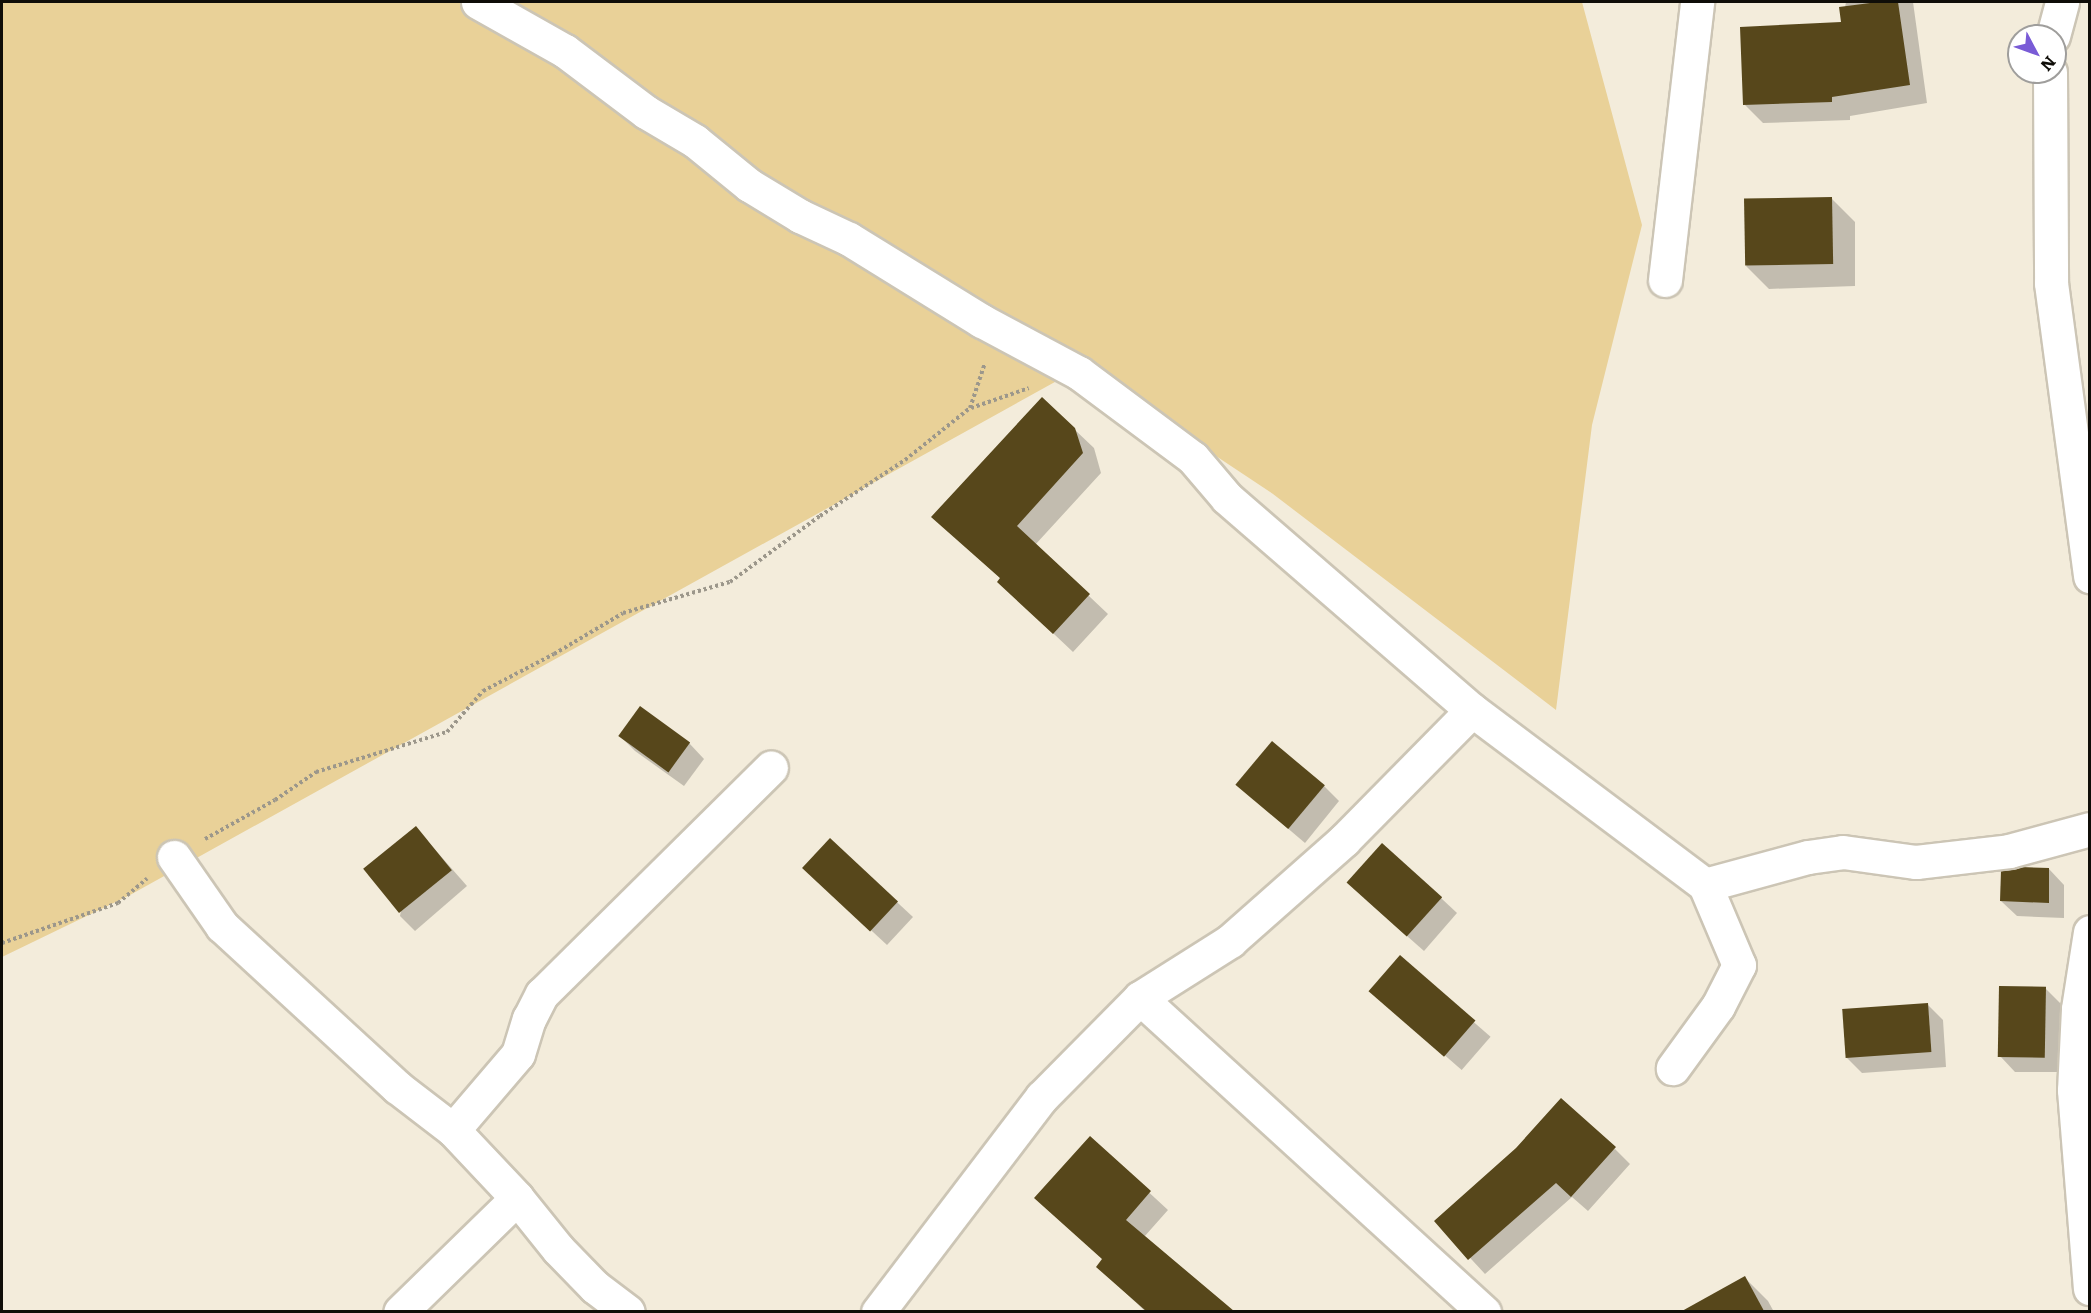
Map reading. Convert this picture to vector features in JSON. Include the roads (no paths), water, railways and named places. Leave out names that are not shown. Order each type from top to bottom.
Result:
[{"type":"street","points":[[478,2],[565,51],[646,112],[695,141],[749,185],[800,216],[849,239],[981,321],[1079,373],[1193,458],[1227,498],[1472,710],[1705,885],[1739,965],[1718,1006],[1673,1068]]},
{"type":"street","points":[[1665,280],[1697,2]]},
{"type":"street","points":[[2056,24],[2062,2]]},
{"type":"street","points":[[2050,84],[2051,283],[2090,576]]},
{"type":"street","points":[[878,1311],[1042,1097],[1140,998],[1230,941],[1344,840],[1472,710]]},
{"type":"street","points":[[453,1130],[518,1054],[529,1019],[542,994],[771,767]]},
{"type":"street","points":[[1705,885],[1808,857],[1843,852],[1916,862],[2009,851],[2090,829]]},
{"type":"street","points":[[174,856],[222,926],[397,1087],[453,1130],[505,1182],[558,1249],[595,1287],[628,1311]]},
{"type":"street","points":[[2089,1282],[2074,1090],[2078,1009],[2090,932]]},
{"type":"street","points":[[1140,998],[1484,1311]]},
{"type":"street","points":[[400,1311],[517,1198]]}]
